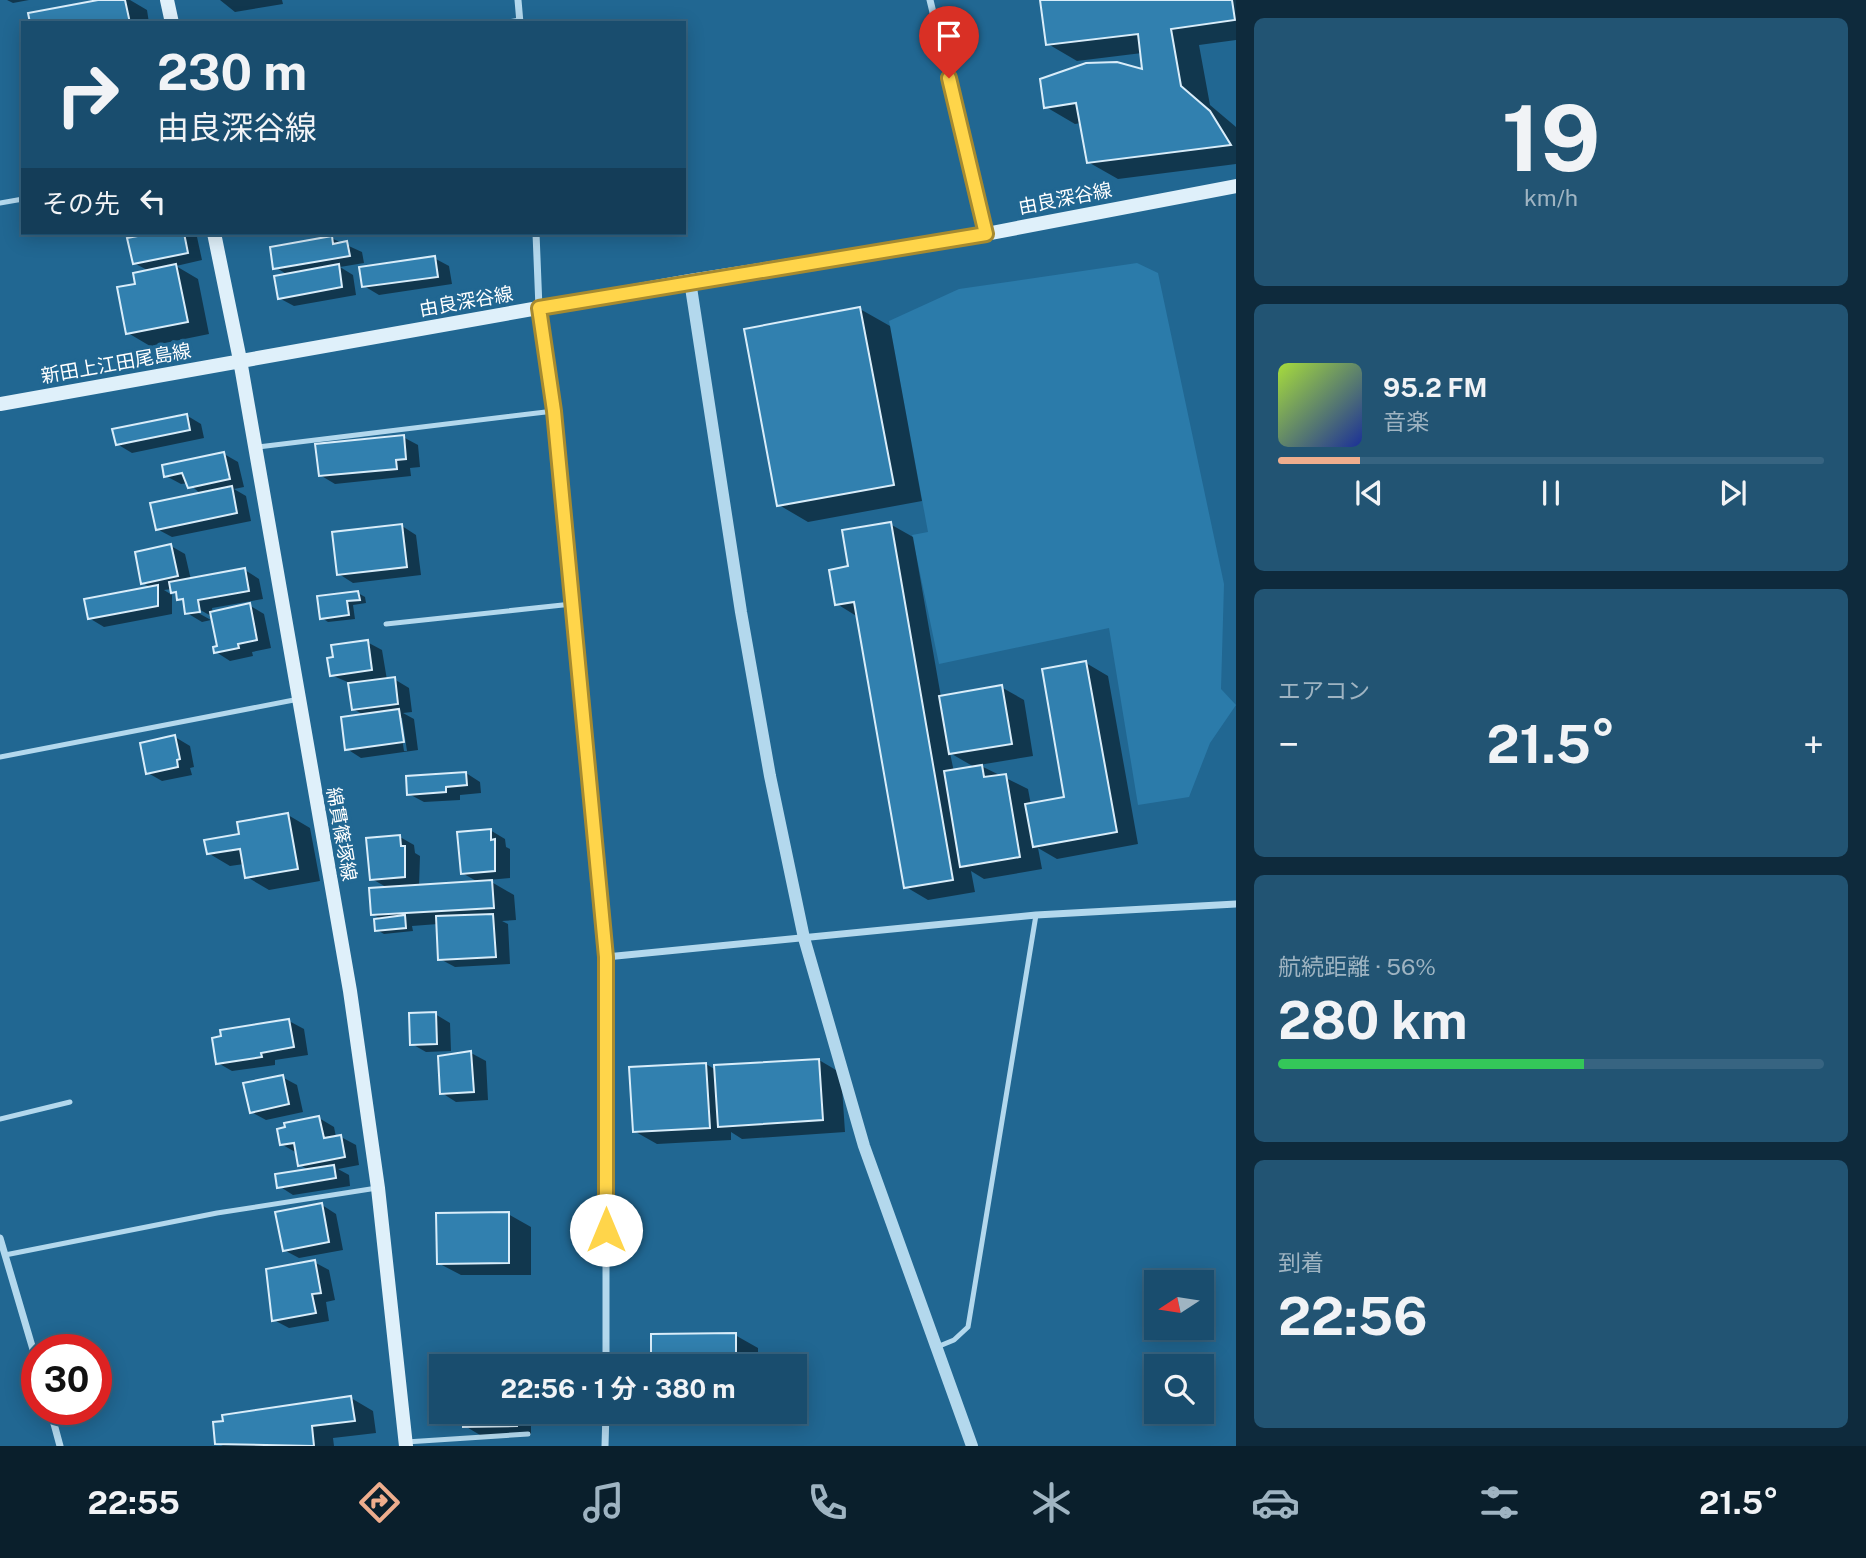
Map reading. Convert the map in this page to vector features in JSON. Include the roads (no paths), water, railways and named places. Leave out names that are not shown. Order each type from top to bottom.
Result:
[{"type":"main road","points":[[167,0],[172,21]]},
{"type":"main road","name":"由良深谷線","points":[[240,360],[690,281],[986,234],[1236,186]]},
{"type":"main road","name":"綿貫篠塚線","points":[[214,235],[240,360],[348,982],[378,1188],[406,1444]]},
{"type":"main road","name":"新田上江田尾島線","points":[[0,404],[240,360]]},
{"type":"street","points":[[518,0],[520,21]]},
{"type":"street","points":[[930,0],[986,234]]},
{"type":"street","points":[[536,235],[539,308],[554,411],[606,957],[606,1354]]},
{"type":"street","points":[[690,281],[741,612],[770,776],[804,938],[864,1146],[972,1446]]},
{"type":"street","points":[[606,957],[1036,915],[1236,904]]},
{"type":"street","points":[[0,1238],[28,1334]]},
{"type":"street","points":[[606,1424],[606,1446]]},
{"type":"street","points":[[54,1425],[60,1446]]},
{"type":"lane","points":[[0,203],[21,199]]},
{"type":"lane","points":[[255,447],[554,411]]},
{"type":"lane","points":[[386,624],[572,604]]},
{"type":"lane","points":[[0,757],[299,699]]},
{"type":"lane","points":[[936,1347],[954,1340],[968,1327],[1036,915]]},
{"type":"lane","points":[[0,1119],[70,1102]]},
{"type":"lane","points":[[5,1255],[217,1213],[378,1188]]},
{"type":"lane","points":[[406,1444],[528,1434]]}]
